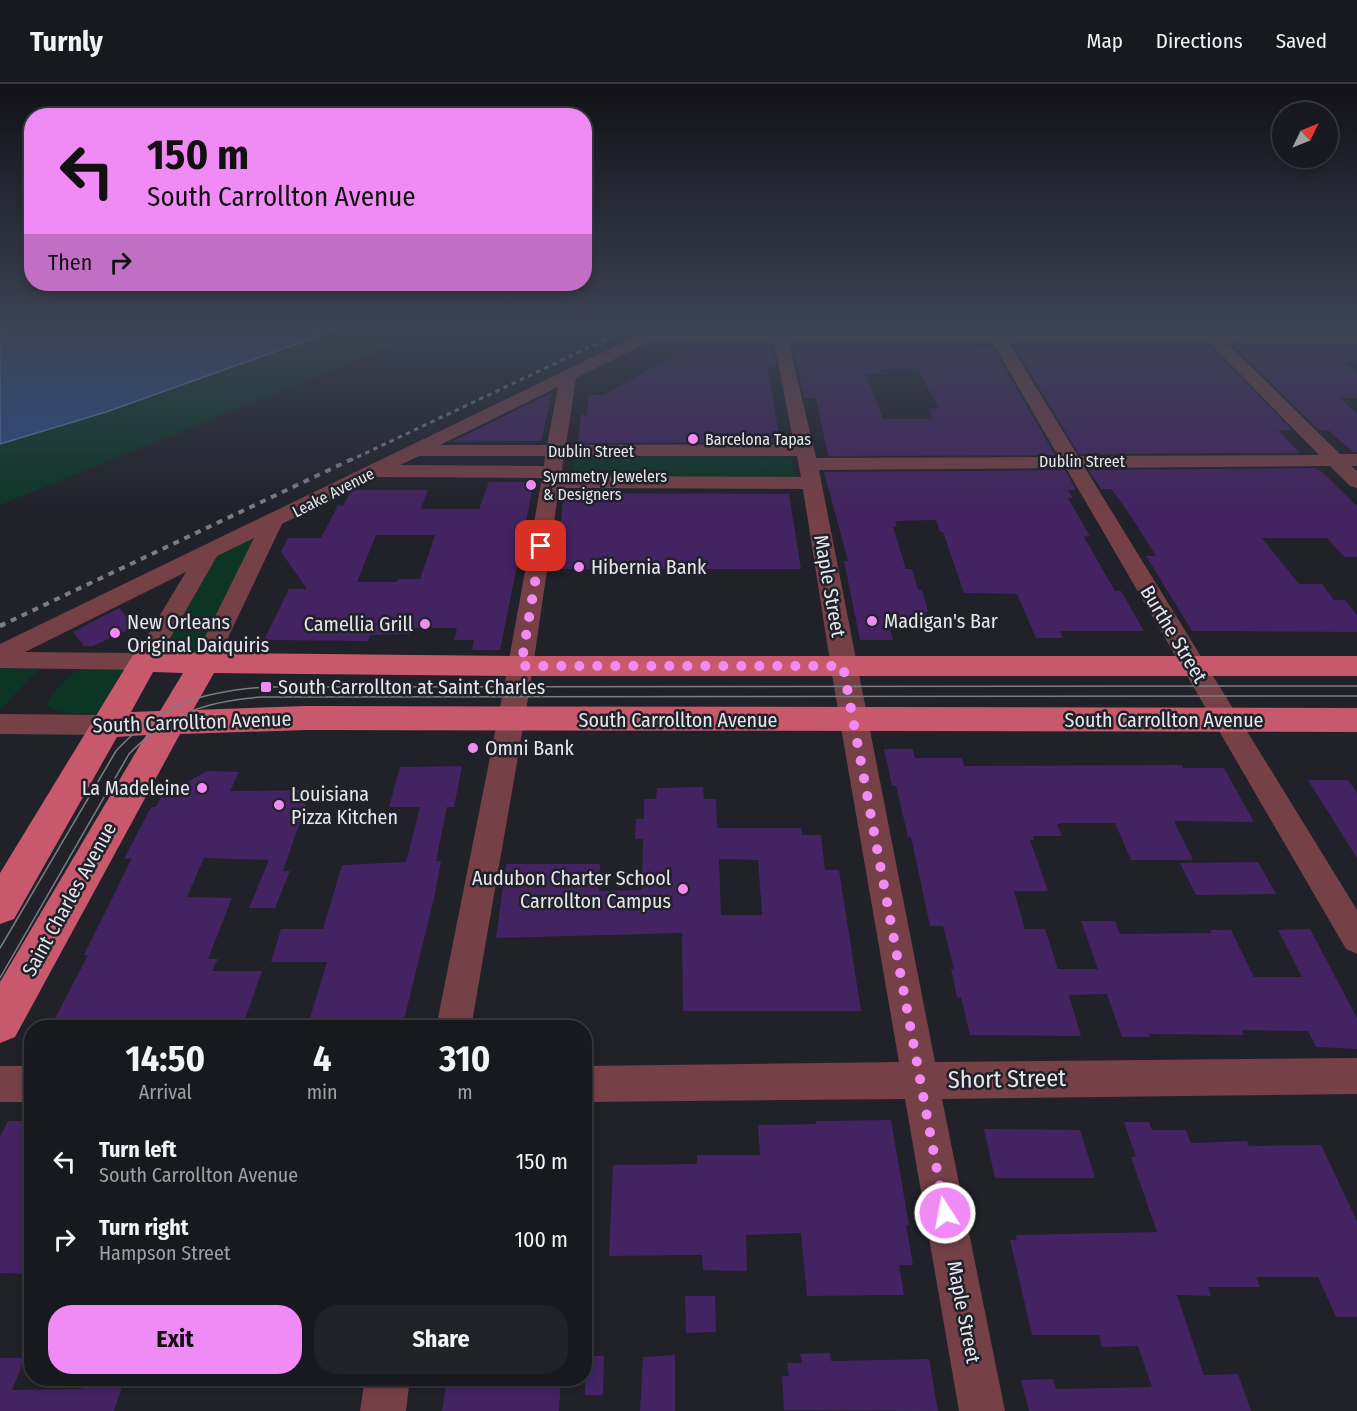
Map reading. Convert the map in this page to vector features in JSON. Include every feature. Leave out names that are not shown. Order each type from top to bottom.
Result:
[{"type":"main road","points":[[0,906],[144,662],[521,666],[1357,666]]},
{"type":"main road","name":"Saint Charles Avenue","points":[[0,1022],[167,724],[204,663]]},
{"type":"main road","name":"South Carrollton Avenue","points":[[107,725],[308,718],[1357,720]]},
{"type":"street","name":"Leake Avenue","points":[[0,654],[538,390]]},
{"type":"street","points":[[455,1020],[521,666],[566,390]]},
{"type":"street","name":"Maple Street","points":[[791,390],[807,464],[982,1411]]},
{"type":"street","name":"Burthe Street","points":[[1028,390],[1357,939]]},
{"type":"street","points":[[1264,390],[1357,482]]},
{"type":"street","name":"Dublin Street","points":[[415,450],[441,451],[553,468],[807,464]]},
{"type":"street","points":[[431,471],[426,468],[425,459],[441,451]]},
{"type":"street","name":"Dublin Street","points":[[373,471],[1071,461],[1357,460]]},
{"type":"street","name":"Saint Charles Avenue","points":[[204,663],[273,521]]},
{"type":"street","points":[[0,660],[144,662],[209,552]]},
{"type":"street","name":"South Carrollton Avenue","points":[[0,724],[107,725]]},
{"type":"street","name":"Short Street","points":[[592,1084],[1357,1076]]},
{"type":"street","points":[[0,1084],[24,1084]]},
{"type":"street","points":[[382,1411],[387,1386]]},
{"type":"green space","points":[[151,390],[284,390],[0,505],[0,439]]},
{"type":"green space","points":[[574,457],[791,457],[794,478],[573,478]]},
{"type":"green space","points":[[256,536],[201,656],[155,656],[209,558]]},
{"type":"green space","points":[[120,666],[123,670],[115,690],[104,708],[99,711],[75,714],[57,711],[46,705],[62,683],[76,672],[83,669]]},
{"type":"green space","points":[[0,668],[39,669],[0,710]]},
{"type":"water","points":[[0,390],[168,390],[106,412],[0,444]]},
{"type":"building","points":[[612,390],[772,390],[780,442],[578,443],[581,414],[586,416],[589,395],[603,395]]},
{"type":"building","points":[[802,390],[872,390],[883,419],[932,419],[928,408],[939,409],[929,390],[1017,390],[1055,455],[828,456],[816,398],[804,398]]},
{"type":"building","points":[[1040,390],[1253,390],[1292,430],[1278,430],[1300,453],[1079,454]]},
{"type":"building","points":[[1278,390],[1357,390],[1357,398],[1340,398],[1357,414],[1357,452],[1353,452],[1328,430],[1319,430]]},
{"type":"building","points":[[552,393],[541,441],[451,442]]},
{"type":"building","points":[[1315,468],[1321,471],[1357,506],[1357,557],[1344,557],[1327,538],[1262,538],[1299,584],[1322,584],[1334,600],[1345,600],[1357,615],[1357,632],[1192,631],[1146,556],[1156,556],[1127,510],[1111,489],[1101,489],[1089,470]]},
{"type":"building","points":[[1065,470],[1076,490],[1068,490],[1073,498],[1068,498],[1090,536],[1084,537],[1115,591],[1121,591],[1144,631],[1060,631],[1063,638],[1036,638],[1017,594],[964,593],[943,532],[940,532],[936,520],[895,521],[897,527],[893,527],[906,569],[912,569],[918,590],[922,590],[929,626],[889,625],[893,640],[860,640],[844,561],[848,561],[824,472]]},
{"type":"building","points":[[489,482],[534,482],[500,650],[472,650],[474,640],[454,640],[457,628],[412,628],[410,634],[370,635],[368,641],[264,640],[289,589],[307,589],[281,552],[288,538],[321,538],[338,505],[343,506],[350,493],[355,490],[428,490],[421,509],[479,509]],"holes":[[[376,535],[435,535],[420,579],[398,579],[397,582],[357,582]]]},
{"type":"building","points":[[564,493],[789,494],[801,569],[560,569],[565,538],[559,538]]},
{"type":"building","points":[[119,608],[135,627],[93,646],[84,646],[73,632]]},
{"type":"building","points":[[884,749],[913,749],[915,758],[962,758],[964,766],[1182,765],[1183,768],[1224,768],[1254,822],[1174,821],[1193,860],[1131,860],[1115,823],[1061,823],[1057,825],[1062,836],[1033,836],[1034,840],[1030,840],[1048,891],[1014,891],[1025,929],[1045,929],[1058,969],[1098,969],[1081,921],[1115,921],[1120,934],[1212,933],[1210,930],[1231,930],[1254,977],[1302,977],[1278,930],[1310,929],[1357,1018],[1357,1049],[1316,1047],[1308,1031],[1242,1030],[1244,1035],[1149,1034],[1150,1037],[1122,1037],[1107,994],[1069,995],[1081,1036],[970,1035],[961,997],[957,997],[951,969],[954,969],[943,926],[930,926],[911,837],[908,837],[896,786],[892,786]]},
{"type":"building","points":[[462,766],[454,807],[447,807],[436,861],[441,861],[434,898],[404,1020],[309,1020],[327,962],[271,962],[281,929],[323,929],[342,865],[406,862],[420,807],[389,807],[400,767]]},
{"type":"building","points":[[207,771],[239,772],[230,791],[311,790],[283,871],[290,871],[275,908],[249,908],[269,860],[204,858],[187,897],[232,898],[208,959],[218,959],[212,971],[262,971],[245,1020],[54,1020],[88,955],[84,955],[132,858],[124,859],[151,807],[156,807],[161,797]]},
{"type":"building","points":[[1308,780],[1348,780],[1357,793],[1357,858]]},
{"type":"building","points":[[703,787],[704,799],[716,799],[717,828],[801,828],[802,835],[821,835],[825,870],[839,870],[861,1011],[683,1011],[682,933],[496,938],[506,864],[600,864],[599,891],[642,890],[643,839],[635,839],[636,819],[644,819],[644,799],[656,799],[657,788]],"holes":[[[719,859],[758,860],[762,915],[721,915]]]},
{"type":"building","points":[[1258,862],[1276,894],[1196,895],[1180,863]]},
{"type":"building","points":[[891,1120],[909,1225],[906,1225],[913,1265],[899,1265],[904,1295],[807,1296],[801,1233],[746,1235],[747,1271],[703,1270],[702,1255],[609,1256],[613,1165],[697,1164],[697,1155],[760,1155],[758,1125],[816,1124],[816,1121]]},
{"type":"building","points":[[8,1121],[24,1121],[24,1274],[0,1273],[0,1137]]},
{"type":"building","points":[[1124,1122],[1149,1122],[1152,1130],[1186,1130],[1191,1143],[1247,1141],[1249,1146],[1321,1145],[1357,1221],[1357,1317],[1336,1317],[1318,1277],[1256,1277],[1260,1287],[1208,1287],[1211,1296],[1177,1295],[1204,1375],[1238,1374],[1251,1411],[1029,1411],[1021,1380],[1053,1379],[1056,1389],[1152,1387],[1138,1346],[1102,1347],[1099,1335],[1032,1335],[1010,1240],[1017,1240],[1015,1235],[1157,1232],[1131,1157],[1136,1157]]},
{"type":"building","points":[[984,1129],[1080,1130],[1095,1178],[995,1178]]},
{"type":"building","points":[[685,1296],[715,1296],[716,1332],[686,1333]]},
{"type":"building","points":[[830,1353],[831,1361],[929,1359],[938,1411],[784,1410],[782,1376],[789,1376],[787,1363],[802,1363],[800,1354]]},
{"type":"building","points":[[675,1355],[675,1411],[640,1411],[643,1357]]},
{"type":"building","points":[[592,1356],[604,1356],[603,1395],[585,1395],[585,1386],[592,1386]]},
{"type":"building","points":[[0,1358],[24,1358],[12,1390],[122,1386],[114,1411],[0,1411]]},
{"type":"building","points":[[446,1386],[561,1386],[559,1411],[442,1411]]},
{"type":"tram line","points":[[0,948],[116,751],[132,735],[166,711],[222,692],[266,687],[1357,686]]},
{"type":"tram line","points":[[0,978],[129,754],[173,719],[205,706],[223,702],[261,697],[1357,696]]},
{"type":"railway","points":[[349,461],[499,390]]},
{"type":"railway","points":[[4,624],[0,626],[352,459]]},
{"type":"place","name":"Barcelona Tapas","points":[[693,439]]},
{"type":"place","name":"Symmetry Jewelers & Designers","points":[[531,485]]},
{"type":"place","name":"Hibernia Bank","points":[[579,567]]},
{"type":"place","name":"Madigan's Bar","points":[[872,621]]},
{"type":"place","name":"Camellia Grill","points":[[425,624]]},
{"type":"place","name":"New Orleans Original Daiquiris","points":[[115,633]]},
{"type":"place","name":"South Carrollton at Saint Charles","points":[[266,687]]},
{"type":"place","name":"Omni Bank","points":[[473,748]]},
{"type":"place","name":"La Madeleine","points":[[202,788]]},
{"type":"place","name":"Louisiana Pizza Kitchen","points":[[279,805]]},
{"type":"place","name":"Audubon Charter School Carrollton Campus","points":[[683,889]]},
{"type":"route","points":[[541,546],[521,666],[843,666],[945,1213]]}]
